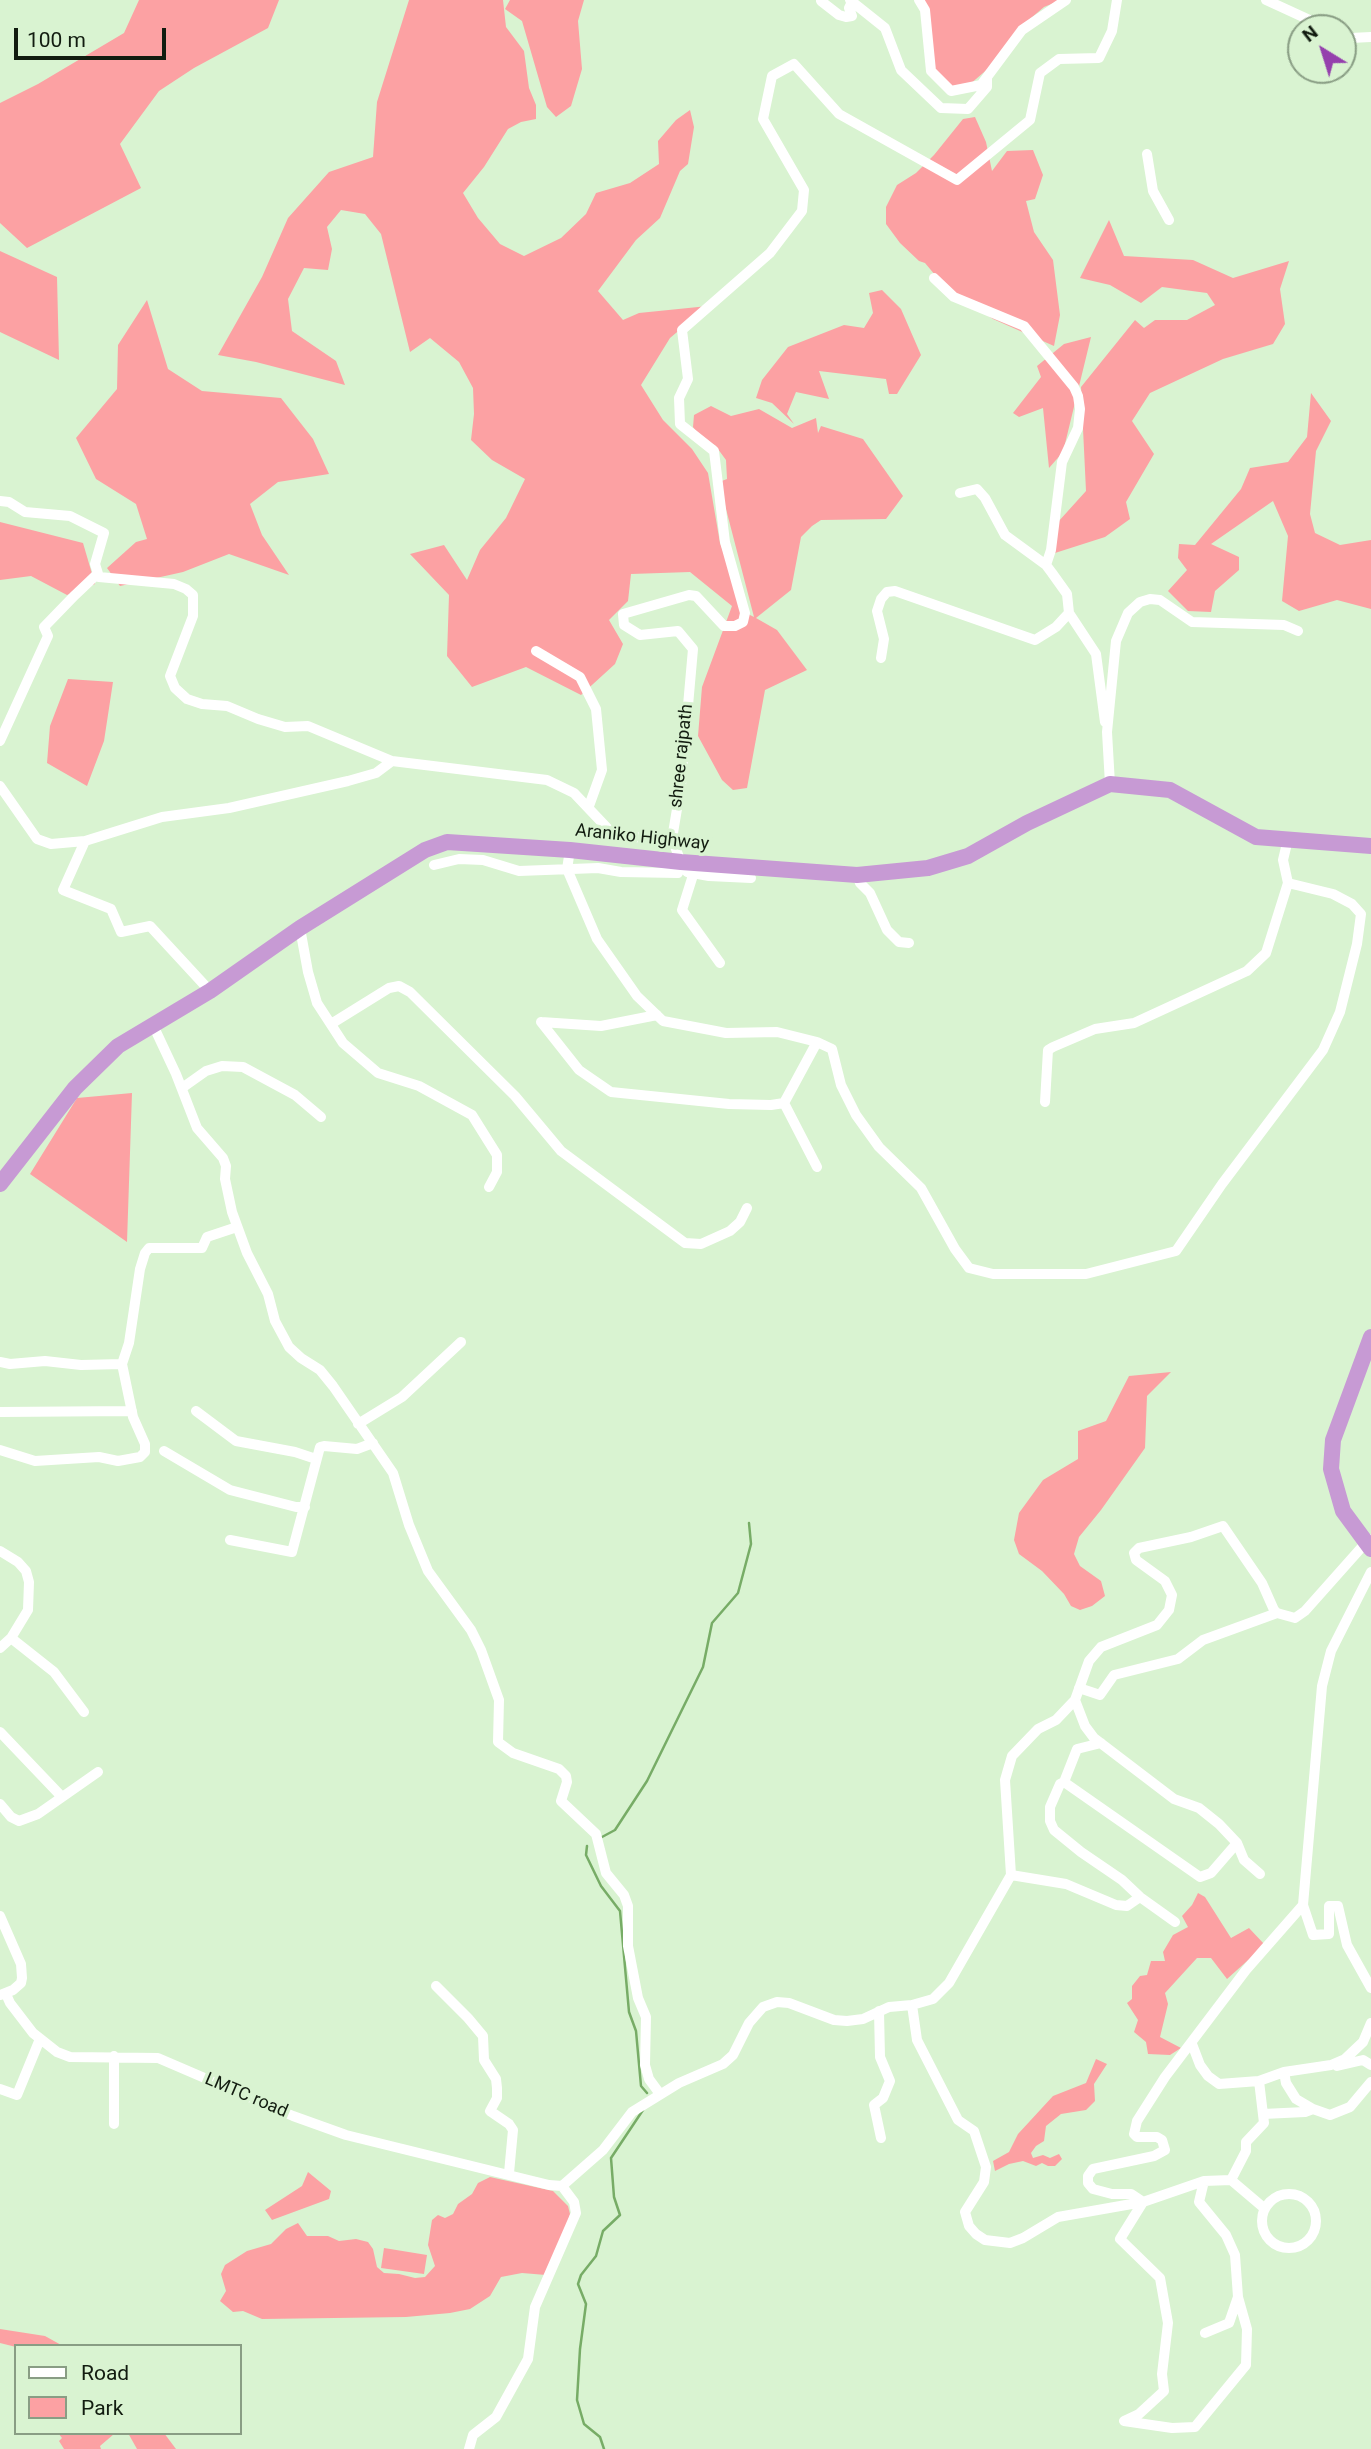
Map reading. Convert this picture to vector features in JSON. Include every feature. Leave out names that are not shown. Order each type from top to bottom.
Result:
[{"type":"highway","points":[[1110,784],[1170,790],[1256,837],[1371,846]]},
{"type":"highway","name":"Araniko Highway","points":[[0,1184],[82,1080],[118,1046],[210,991],[300,928],[425,850],[447,842],[570,850],[684,869],[857,875],[928,868],[968,856],[1027,823],[1110,784]]},
{"type":"highway","points":[[1370,1543],[1343,1511],[1331,1469],[1334,1440],[1371,1337]]},
{"type":"street","points":[[919,0],[926,10],[931,71],[951,91],[981,85],[1022,30],[1066,0]]},
{"type":"street","name":"shree rajpath","points":[[672,839],[681,785],[692,649],[678,631],[640,635],[624,625],[623,614],[689,595],[696,596],[724,626],[735,626],[743,622],[745,612],[725,542],[714,451],[680,424],[680,398],[688,379],[682,330],[770,253],[803,211],[804,190],[763,119],[772,76],[794,64],[839,114],[957,180],[1030,120],[1040,73],[1059,59],[1099,58],[1112,31],[1117,0]]},
{"type":"street","points":[[1266,0],[1296,14]]},
{"type":"street","points":[[821,1],[846,17],[852,16],[849,8],[851,1],[885,28],[901,70],[941,108],[968,109],[987,87],[987,77]]},
{"type":"street","points":[[1147,154],[1153,191],[1169,220]]},
{"type":"street","points":[[934,278],[954,297],[1024,326],[1074,387],[1078,396],[1078,428],[1062,462],[1051,550],[1046,565]]},
{"type":"street","points":[[960,493],[977,489],[985,498],[1004,535],[1046,565],[1067,594],[1069,613],[1096,654],[1107,732],[1110,784]]},
{"type":"street","points":[[0,500],[25,512],[70,516],[104,533],[95,564],[99,577]]},
{"type":"street","points":[[0,741],[48,636],[44,628],[75,594],[95,576],[174,584],[193,595],[193,616],[170,676],[175,688],[187,699],[202,704],[227,706],[285,727],[308,726],[392,761],[547,780],[574,793],[610,831],[631,837],[672,839],[684,869],[682,910],[720,963]]},
{"type":"street","points":[[881,657],[884,639],[877,611],[887,592],[895,591],[1035,640],[1056,627],[1069,613]]},
{"type":"street","points":[[1107,732],[1116,641],[1128,613],[1140,602],[1160,600],[1192,622],[1284,625],[1298,631]]},
{"type":"street","points":[[536,652],[580,677],[596,709],[601,770],[589,806]]},
{"type":"street","points":[[0,786],[41,842],[51,844],[85,841],[162,817],[229,808],[348,781],[376,773],[392,761]]},
{"type":"street","points":[[1045,1102],[1048,1050],[1052,1047],[1095,1029],[1134,1023],[1247,971],[1266,953],[1288,883],[1283,860],[1288,839]]},
{"type":"street","points":[[85,841],[63,890],[111,909],[121,932],[150,926],[210,991]]},
{"type":"street","points":[[570,850],[567,869],[597,939],[637,996],[663,1021],[726,1033],[777,1032],[817,1042],[832,1049],[841,1085],[856,1115],[879,1147],[920,1188],[969,1268],[993,1274],[1086,1274],[1177,1251],[1322,1050],[1340,1012],[1357,944],[1361,914],[1352,904],[1333,894],[1288,883]]},
{"type":"street","points":[[434,865],[459,859],[483,860],[519,871],[684,869],[709,876],[751,878]]},
{"type":"street","points":[[857,875],[860,883],[870,893],[887,930],[899,942],[909,943]]},
{"type":"street","points":[[300,928],[317,1003],[343,1043],[379,1073],[419,1086],[472,1115],[497,1155],[496,1172],[489,1187]]},
{"type":"street","points":[[331,1024],[389,989],[399,986],[410,992],[515,1096],[561,1151],[685,1244],[701,1244],[730,1231],[740,1222],[747,1208]]},
{"type":"street","points":[[657,1015],[601,1026],[541,1022],[579,1069],[611,1092],[729,1104],[784,1103]]},
{"type":"street","points":[[153,1025],[197,1128],[223,1158],[227,1194],[237,1227],[255,1272],[268,1294],[275,1321],[289,1347],[301,1359],[320,1370],[393,1473],[409,1525],[428,1571],[471,1630],[481,1650],[499,1700],[499,1742],[513,1753],[559,1769],[566,1776],[567,1782],[561,1801],[596,1834],[606,1873],[624,1895],[628,1906],[628,1946],[633,1977],[646,2017],[645,2065],[658,2096]]},
{"type":"street","points":[[784,1103],[817,1042]]},
{"type":"street","points":[[182,1088],[206,1071],[222,1066],[243,1067],[295,1095],[321,1116]]},
{"type":"street","points":[[784,1103],[817,1167]]},
{"type":"street","points":[[0,1450],[35,1461],[99,1457],[118,1461],[140,1457],[145,1452],[145,1444],[132,1411],[122,1364],[130,1343],[140,1269],[149,1248],[202,1248],[207,1237],[237,1227]]},
{"type":"street","points":[[358,1424],[402,1397],[461,1342]]},
{"type":"street","points":[[0,1362],[10,1364],[45,1360],[81,1365],[122,1364]]},
{"type":"street","points":[[0,1412],[132,1411]]},
{"type":"street","points":[[195,1411],[236,1441],[295,1452],[316,1459]]},
{"type":"street","points":[[230,1539],[292,1552],[320,1447],[357,1449],[373,1443]]},
{"type":"street","points":[[164,1451],[230,1490],[305,1507]]},
{"type":"street","points":[[469,2449],[473,2435],[496,2417],[528,2359],[535,2307],[576,2213],[574,2202],[562,2186],[603,2150],[625,2120],[641,2106],[680,2083],[723,2064],[733,2055],[749,2023],[763,2007],[777,2002],[789,2003],[834,2020],[863,2018],[889,2007],[912,2005],[933,1998],[949,1983],[1011,1875],[1005,1780],[1012,1756],[1038,1729],[1056,1720],[1075,1700],[1089,1661],[1101,1647],[1157,1625],[1169,1610],[1171,1595],[1165,1581],[1136,1560],[1134,1553],[1146,1545],[1191,1537],[1223,1525],[1262,1583],[1277,1613]]},
{"type":"street","points":[[1079,1688],[1100,1695],[1114,1675],[1178,1659],[1203,1640],[1277,1613],[1295,1618],[1306,1611],[1370,1543]]},
{"type":"street","points":[[0,1551],[18,1562],[26,1571],[30,1582],[28,1610],[11,1638],[0,1648]]},
{"type":"street","points":[[1371,1572],[1331,1651],[1322,1686],[1303,1905],[1313,1936],[1329,1934],[1329,1906],[1338,1906],[1347,1945],[1371,1988]]},
{"type":"street","points":[[11,1638],[54,1672],[84,1712]]},
{"type":"street","points":[[1075,1700],[1084,1726],[1101,1743],[1174,1799],[1199,1808],[1219,1824],[1237,1843],[1244,1860],[1259,1874]]},
{"type":"street","points":[[0,1732],[62,1797]]},
{"type":"street","points":[[1101,1743],[1077,1749],[1064,1782],[1060,1784],[1050,1807],[1050,1821],[1054,1830],[1175,1922]]},
{"type":"street","points":[[0,1804],[19,1821],[38,1814],[98,1772]]},
{"type":"street","points":[[1064,1782],[1200,1877],[1211,1873],[1237,1843]]},
{"type":"street","points":[[1011,1875],[1066,1884],[1116,1905],[1127,1906],[1140,1898]]},
{"type":"street","points":[[1143,2202],[1131,2194],[1112,2194],[1093,2189],[1088,2183],[1088,2176],[1093,2169],[1154,2156],[1165,2150],[1162,2140],[1157,2137],[1138,2137],[1134,2134],[1134,2128],[1165,2077],[1246,1969],[1303,1905]]},
{"type":"street","points":[[0,1916],[6,1944],[20,1964],[22,1978],[17,1987],[3,1994]]},
{"type":"street","points":[[436,1986],[483,2036],[484,2060],[496,2079],[497,2088],[497,2098],[490,2111],[513,2130],[509,2173]]},
{"type":"street","name":"LMTC road","points":[[3,1994],[40,2039],[57,2052],[70,2057],[158,2058],[336,2132],[377,2144],[562,2186]]},
{"type":"street","points":[[912,2005],[917,2040],[958,2120],[974,2131],[986,2167],[984,2182],[965,2212],[969,2226],[985,2240],[1010,2243],[1058,2217],[1143,2202],[1204,2181],[1231,2180],[1264,2208]]},
{"type":"street","points":[[878,2011],[880,2057],[890,2081],[883,2098],[874,2105],[881,2138]]},
{"type":"street","points":[[1192,2044],[1200,2065],[1208,2076],[1219,2084],[1259,2081],[1284,2072],[1331,2065],[1345,2059],[1363,2042],[1371,2023]]},
{"type":"street","points":[[0,2089],[17,2095],[40,2039]]},
{"type":"street","points":[[114,2056],[114,2124]]},
{"type":"street","points":[[1331,2065],[1340,2067],[1363,2060],[1371,2065]]},
{"type":"street","points":[[1284,2072],[1286,2083],[1296,2099],[1330,2115],[1350,2107],[1371,2082]]},
{"type":"street","points":[[1231,2180],[1246,2151],[1246,2142],[1264,2123],[1259,2081]]},
{"type":"street","points":[[1263,2114],[1305,2112],[1313,2109]]},
{"type":"street","points":[[1143,2202],[1120,2239],[1160,2278],[1168,2323],[1162,2374],[1164,2391],[1139,2414],[1124,2421],[1172,2428],[1195,2427],[1246,2365],[1247,2329],[1238,2297],[1234,2255],[1226,2235],[1199,2202],[1204,2181]]},
{"type":"street","points":[[1281,2194],[1303,2197],[1316,2214],[1313,2235],[1295,2248],[1285,2249],[1275,2245],[1262,2229],[1264,2208],[1281,2194]]},
{"type":"street","points":[[1205,2333],[1229,2323],[1238,2297]]},
{"type":"green space","points":[[139,0],[279,0],[268,28],[194,68],[159,91],[120,144],[141,188],[27,248],[0,223],[0,103],[38,84],[124,33]]},
{"type":"green space","points":[[409,0],[503,0],[506,27],[524,51],[529,88],[536,105],[536,119],[521,122],[508,129],[484,167],[463,193],[478,218],[500,244],[524,256],[561,238],[586,214],[596,193],[630,183],[659,164],[658,141],[676,120],[690,110],[694,127],[688,164],[680,171],[660,218],[636,240],[598,291],[623,320],[639,313],[708,306],[670,338],[641,385],[663,420],[692,449],[708,473],[720,543],[746,613],[754,617],[719,482],[727,479],[726,460],[715,445],[704,443],[693,427],[694,415],[711,406],[731,416],[759,409],[792,428],[816,418],[818,433],[821,426],[863,439],[903,496],[886,519],[821,520],[812,526],[801,537],[791,590],[756,618],[777,630],[807,670],[765,690],[747,788],[733,790],[722,780],[698,736],[702,687],[732,606],[690,572],[631,574],[628,601],[609,620],[623,644],[615,664],[581,695],[526,667],[472,687],[447,656],[449,595],[410,554],[444,545],[467,580],[480,550],[506,518],[525,479],[492,460],[471,440],[473,388],[459,362],[430,338],[410,352],[381,234],[365,214],[341,210],[327,227],[332,249],[328,270],[304,268],[288,299],[292,331],[336,361],[345,385],[218,355],[262,277],[288,218],[329,172],[373,157],[377,102]]},
{"type":"green space","points":[[510,0],[584,0],[578,21],[582,69],[571,106],[556,117],[547,107],[522,21],[505,9]]},
{"type":"green space","points":[[924,0],[1061,0],[1044,7],[1017,30],[990,67],[969,85],[955,88],[934,75]]},
{"type":"green space","points":[[975,117],[986,142],[992,171],[1007,151],[1033,150],[1043,175],[1035,199],[1026,201],[1034,232],[1053,260],[1060,315],[1054,346],[993,319],[946,288],[925,263],[919,261],[900,243],[886,224],[886,207],[897,185],[916,173],[934,155],[963,119]]},
{"type":"green space","points":[[1109,220],[1124,256],[1193,260],[1233,278],[1289,261],[1280,289],[1285,324],[1273,344],[1223,359],[1150,393],[1132,421],[1154,454],[1126,502],[1130,519],[1105,537],[1055,553],[1058,522],[1086,491],[1081,387],[1135,320],[1144,328],[1155,320],[1187,320],[1215,305],[1207,293],[1162,287],[1141,303],[1110,285],[1080,278]]},
{"type":"green space","points":[[0,251],[57,277],[59,360],[0,332]]},
{"type":"green space","points":[[882,290],[901,309],[921,355],[897,394],[889,394],[886,379],[819,371],[829,399],[796,392],[787,414],[794,424],[772,403],[756,398],[762,380],[788,347],[844,325],[864,328],[873,313],[869,293]]},
{"type":"green space","points":[[147,300],[168,369],[202,391],[281,398],[313,439],[329,474],[278,482],[250,504],[262,535],[289,575],[229,554],[183,572],[120,586],[107,568],[136,542],[147,539],[136,504],[96,479],[76,438],[117,389],[118,345]]},
{"type":"green space","points":[[1091,337],[1063,452],[1049,468],[1043,408],[1019,417],[1013,413],[1041,377],[1037,366],[1064,344]]},
{"type":"green space","points":[[1311,393],[1331,421],[1316,451],[1310,514],[1315,533],[1340,545],[1371,540],[1371,609],[1337,600],[1299,611],[1282,601],[1288,536],[1273,501],[1211,544],[1239,557],[1239,570],[1215,591],[1211,612],[1188,611],[1168,591],[1187,570],[1178,558],[1179,544],[1195,545],[1241,489],[1250,468],[1288,462],[1307,437]]},
{"type":"green space","points":[[0,522],[83,543],[95,584],[67,595],[31,576],[0,580]]},
{"type":"green space","points":[[68,679],[113,682],[104,741],[87,786],[47,763],[50,726]]},
{"type":"green space","points":[[132,1093],[127,1242],[30,1174],[77,1098]]},
{"type":"green space","points":[[1171,1372],[1147,1396],[1145,1448],[1079,1537],[1074,1554],[1080,1566],[1101,1581],[1105,1596],[1092,1606],[1080,1610],[1071,1606],[1064,1594],[1042,1571],[1019,1554],[1014,1540],[1019,1513],[1043,1480],[1078,1459],[1078,1431],[1106,1421],[1129,1376]]},
{"type":"green space","points":[[1198,1893],[1205,1897],[1231,1938],[1249,1928],[1265,1945],[1227,1979],[1211,1958],[1197,1958],[1165,1993],[1168,2004],[1160,2037],[1181,2048],[1170,2055],[1148,2054],[1146,2042],[1134,2032],[1138,2020],[1127,2003],[1132,1999],[1132,1986],[1140,1976],[1147,1975],[1151,1961],[1165,1961],[1163,1952],[1173,1935],[1188,1927],[1182,1916]]},
{"type":"green space","points":[[1096,2059],[1107,2064],[1094,2084],[1095,2101],[1086,2110],[1061,2114],[1046,2126],[1044,2141],[1031,2153],[1033,2158],[1043,2155],[1050,2158],[1059,2154],[1062,2159],[1055,2166],[1042,2163],[1036,2166],[1023,2161],[995,2171],[993,2161],[1009,2152],[1018,2134],[1053,2096],[1086,2083]]},
{"type":"green space","points":[[308,2172],[331,2191],[329,2199],[272,2220],[265,2210],[302,2186]]},
{"type":"green space","points":[[490,2177],[553,2191],[568,2206],[570,2214],[567,2225],[546,2275],[522,2273],[501,2277],[490,2296],[470,2309],[406,2317],[262,2319],[243,2311],[233,2312],[220,2301],[226,2291],[221,2274],[225,2265],[247,2251],[271,2244],[286,2229],[298,2223],[307,2236],[368,2242],[373,2249],[377,2267],[384,2273],[425,2277],[435,2266],[428,2245],[432,2220],[438,2215],[445,2218],[453,2214],[458,2204],[472,2194],[478,2183]]},
{"type":"green space","points":[[384,2248],[427,2255],[424,2274],[381,2268]]},
{"type":"green space","points":[[0,2329],[45,2336],[59,2344],[14,2344],[14,2346],[0,2343]]},
{"type":"green space","points":[[60,2435],[113,2435],[100,2446],[101,2449],[64,2449],[59,2441],[62,2438]]},
{"type":"green space","points":[[129,2435],[166,2435],[176,2449],[137,2449]]},
{"type":"waterway","points":[[602,1837],[615,1830],[647,1781],[703,1667],[712,1623],[738,1593],[751,1544],[749,1523]]},
{"type":"waterway","points":[[587,1846],[586,1855],[601,1886],[620,1911],[629,2012],[636,2031],[641,2086],[647,2093]]},
{"type":"waterway","points":[[604,2449],[600,2437],[584,2424],[577,2400],[586,2304],[578,2284],[581,2275],[596,2256],[603,2231],[620,2215],[614,2197],[611,2158],[643,2110]]}]
